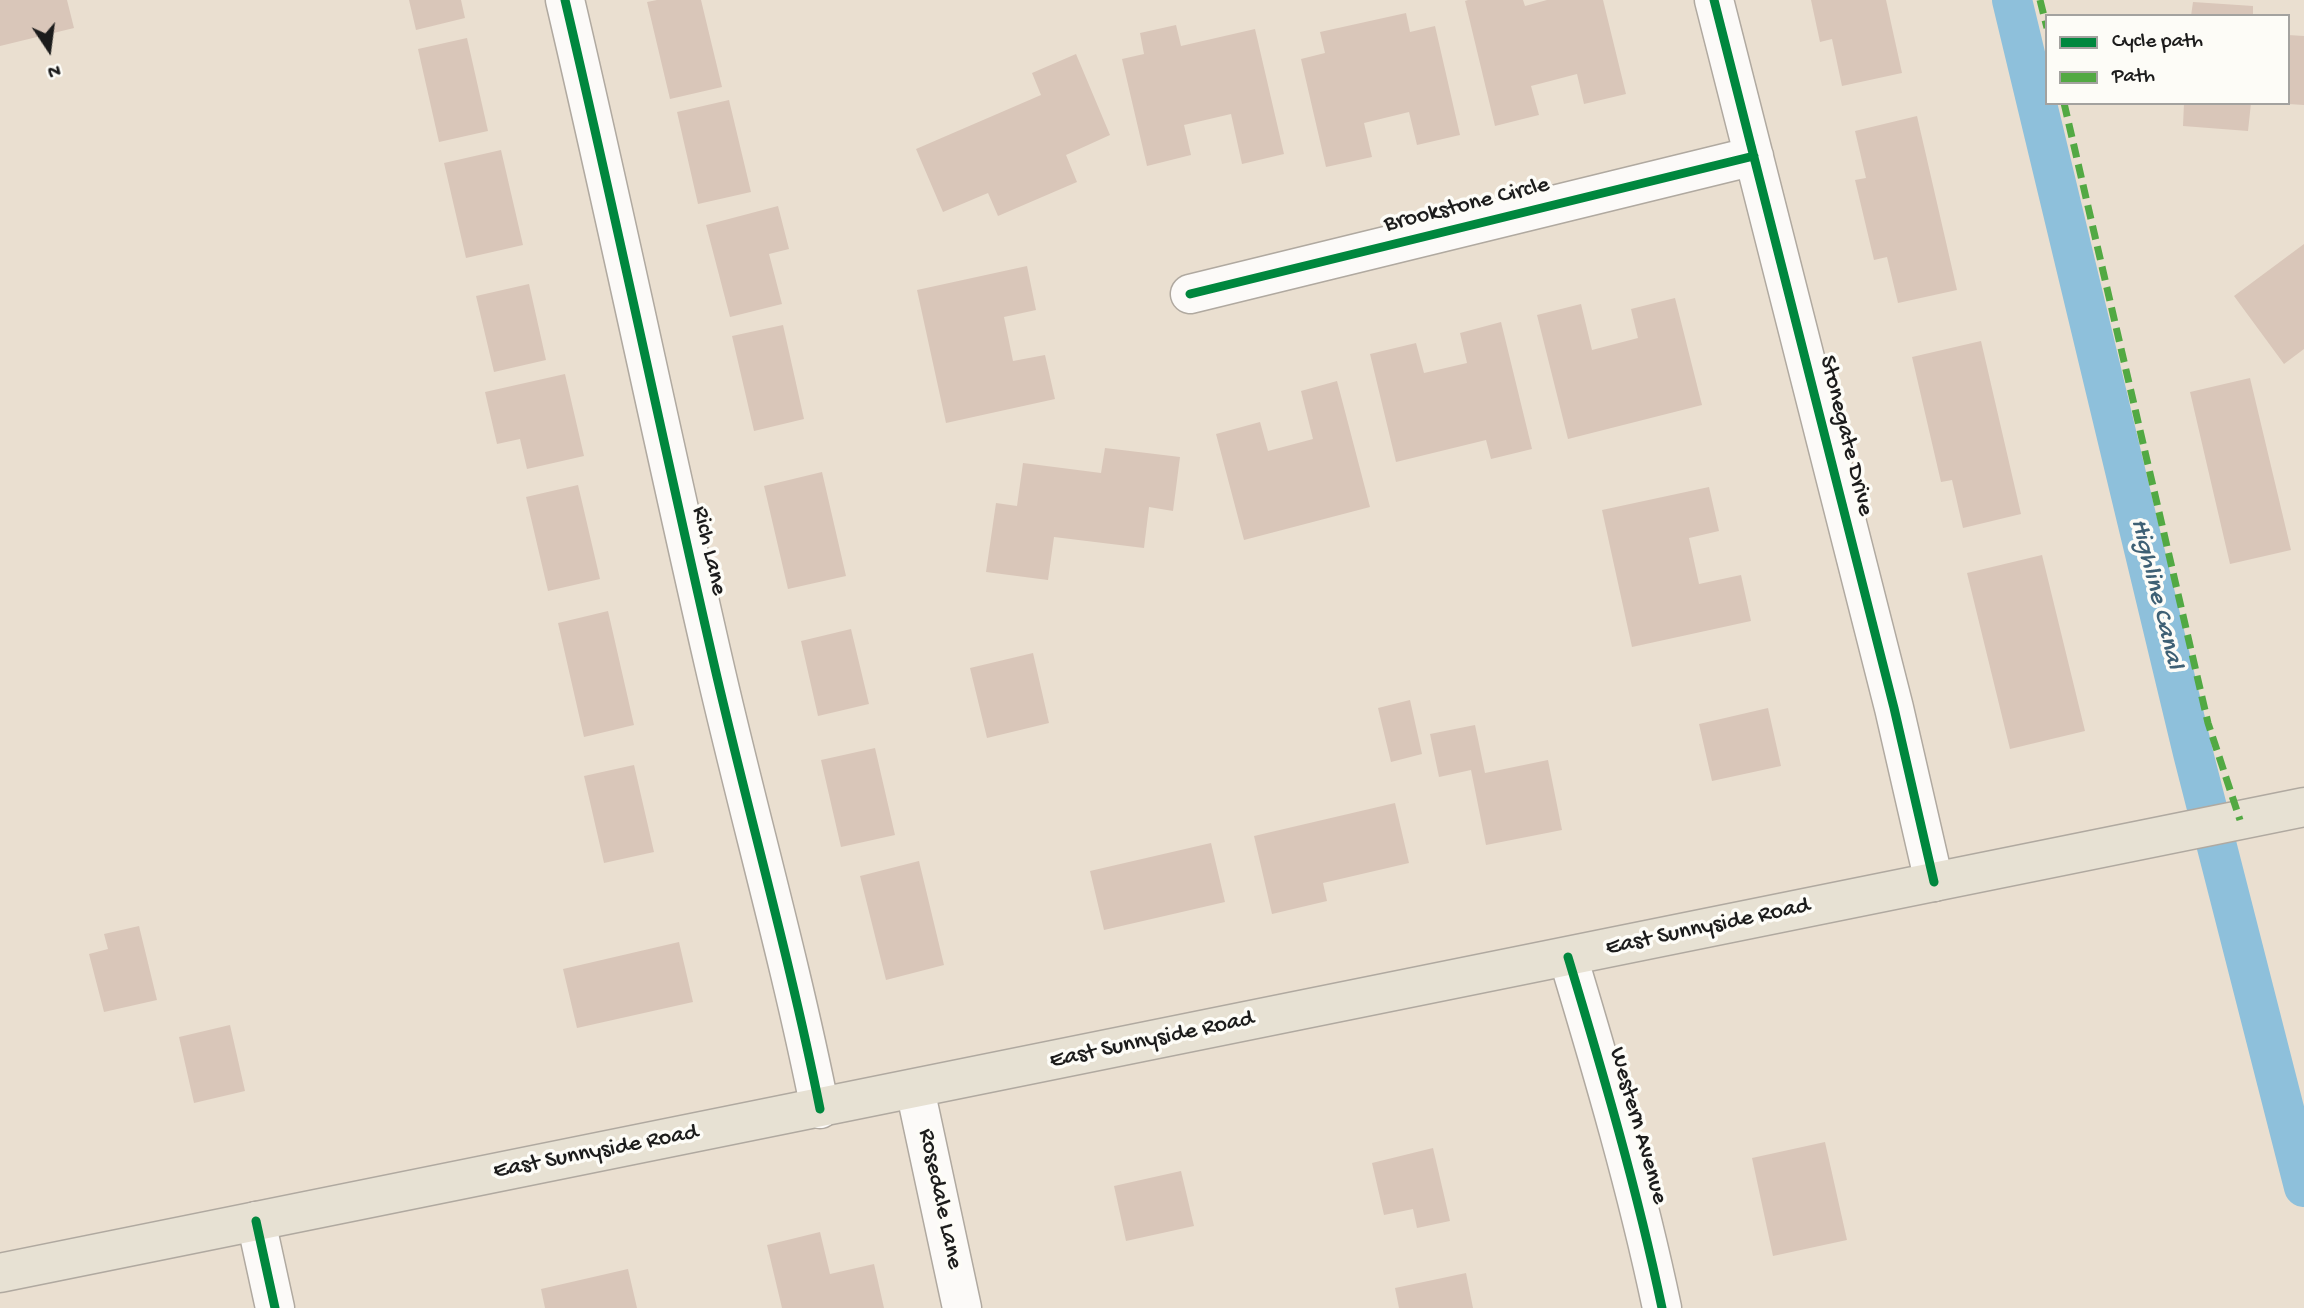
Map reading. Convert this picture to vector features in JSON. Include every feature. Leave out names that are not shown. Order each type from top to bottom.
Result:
[{"type":"main road","name":"East Sunnyside Road","points":[[0,1273],[2304,807]]},
{"type":"street","name":"Rich Lane","points":[[565,0],[715,667],[802,1017],[820,1108]]},
{"type":"street","name":"Stonegate Drive","points":[[1714,0],[1894,708],[1934,882]]},
{"type":"street","name":"Brookstone Circle","points":[[1190,294],[1754,156]]},
{"type":"street","name":"Western Avenue","points":[[1568,957],[1643,1220],[1662,1308]]},
{"type":"street","name":"Rosedale Lane","points":[[915,1089],[962,1308]]},
{"type":"street","points":[[256,1221],[275,1308]]},
{"type":"building","points":[[0,0],[67,0],[74,28],[0,46]]},
{"type":"building","points":[[409,0],[461,0],[465,18],[416,30]]},
{"type":"building","points":[[701,0],[722,87],[670,99],[647,2]]},
{"type":"building","points":[[1523,0],[1525,6],[1547,0],[1603,0],[1626,94],[1584,104],[1577,74],[1531,86],[1539,115],[1495,126],[1465,1]]},
{"type":"building","points":[[1811,0],[1886,0],[1902,73],[1842,86],[1832,39],[1820,42]]},
{"type":"building","points":[[2193,2],[2253,6],[2253,14],[2191,14]]},
{"type":"building","points":[[1406,13],[1410,32],[1435,26],[1460,135],[1417,145],[1409,112],[1364,123],[1372,157],[1326,167],[1301,59],[1325,53],[1320,32]]},
{"type":"building","points":[[1176,25],[1181,46],[1255,29],[1284,154],[1242,164],[1231,114],[1184,125],[1191,155],[1147,166],[1122,59],[1144,54],[1140,33]]},
{"type":"building","points":[[2290,35],[2304,36],[2304,105],[2290,104]]},
{"type":"building","points":[[467,38],[488,131],[439,142],[418,49]]},
{"type":"building","points":[[1076,54],[1110,135],[1066,155],[1077,182],[998,216],[988,193],[943,212],[916,149],[1041,95],[1032,73]]},
{"type":"building","points":[[729,100],[751,192],[698,204],[677,112]]},
{"type":"building","points":[[2184,105],[2251,105],[2248,131],[2183,126]]},
{"type":"building","points":[[1917,116],[1957,290],[1898,303],[1887,257],[1874,260],[1855,180],[1866,178],[1855,131]]},
{"type":"building","points":[[501,150],[523,245],[466,258],[444,163]]},
{"type":"building","points":[[778,206],[789,249],[769,254],[782,304],[730,317],[706,225]]},
{"type":"building","points":[[2304,244],[2304,349],[2284,364],[2234,296]]},
{"type":"building","points":[[1027,266],[1036,310],[1004,317],[1013,361],[1045,355],[1055,399],[946,423],[917,290]]},
{"type":"building","points":[[529,284],[546,360],[494,372],[476,296]]},
{"type":"building","points":[[1675,298],[1702,405],[1568,439],[1537,315],[1581,304],[1592,350],[1638,338],[1631,309]]},
{"type":"building","points":[[1501,322],[1532,449],[1491,459],[1486,440],[1396,462],[1370,354],[1416,343],[1424,373],[1467,363],[1460,333]]},
{"type":"building","points":[[783,325],[804,419],[754,431],[732,336]]},
{"type":"building","points":[[1981,341],[2021,514],[1963,528],[1952,480],[1941,482],[1912,357]]},
{"type":"building","points":[[565,374],[584,456],[527,469],[520,439],[497,444],[485,392]]},
{"type":"building","points":[[2250,378],[2291,550],[2230,564],[2190,392]]},
{"type":"building","points":[[1337,381],[1370,507],[1244,540],[1216,434],[1260,422],[1268,451],[1313,439],[1301,391]]},
{"type":"building","points":[[1105,448],[1180,457],[1173,511],[1149,507],[1144,548],[1054,537],[1048,580],[986,572],[996,503],[1017,506],[1023,463],[1101,473]]},
{"type":"building","points":[[822,472],[846,576],[788,589],[764,486]]},
{"type":"building","points":[[578,485],[600,579],[548,591],[526,497]]},
{"type":"building","points":[[1709,487],[1719,531],[1689,538],[1699,584],[1741,575],[1751,621],[1632,647],[1602,510]]},
{"type":"building","points":[[2042,555],[2085,731],[2010,749],[1967,573]]},
{"type":"building","points":[[608,611],[634,725],[584,737],[558,623]]},
{"type":"building","points":[[851,629],[869,704],[818,716],[801,641]]},
{"type":"building","points":[[1033,653],[1049,723],[987,738],[970,668]]},
{"type":"building","points":[[1410,700],[1422,754],[1391,762],[1378,708]]},
{"type":"building","points":[[1768,708],[1781,766],[1712,781],[1699,724]]},
{"type":"building","points":[[1475,725],[1485,773],[1548,760],[1562,830],[1486,845],[1471,770],[1439,777],[1430,734]]},
{"type":"building","points":[[875,748],[895,835],[841,847],[821,760]]},
{"type":"building","points":[[634,765],[654,852],[604,863],[584,776]]},
{"type":"building","points":[[1395,803],[1409,863],[1323,883],[1327,901],[1272,914],[1254,836]]},
{"type":"building","points":[[1211,843],[1225,902],[1104,930],[1090,871]]},
{"type":"building","points":[[919,861],[944,965],[886,980],[860,876]]},
{"type":"building","points":[[139,926],[157,1000],[104,1012],[89,954],[108,949],[104,934]]},
{"type":"building","points":[[679,942],[693,1002],[577,1028],[563,969]]},
{"type":"building","points":[[230,1025],[245,1091],[194,1103],[179,1037]]},
{"type":"building","points":[[1825,1142],[1847,1240],[1773,1256],[1752,1158]]},
{"type":"building","points":[[1433,1148],[1450,1221],[1417,1228],[1413,1209],[1384,1215],[1372,1163]]},
{"type":"building","points":[[1181,1171],[1194,1226],[1126,1241],[1114,1186]]},
{"type":"building","points":[[820,1232],[830,1274],[874,1264],[884,1308],[782,1308],[767,1245]]},
{"type":"building","points":[[628,1269],[637,1308],[545,1308],[541,1289]]},
{"type":"building","points":[[1466,1273],[1473,1308],[1399,1308],[1395,1288]]},
{"type":"waterway","name":"Highline Canal","points":[[2012,0],[2193,753],[2304,1187]]},
{"type":"marked path","points":[[2040,0],[2045,20]]},
{"type":"marked path","points":[[2064,105],[2208,723],[2240,820]]},
{"type":"cycle path","points":[[565,0],[714,664],[796,997],[820,1109]]},
{"type":"cycle path","points":[[1714,0],[1894,708],[1934,882]]},
{"type":"cycle path","points":[[1190,294],[1754,156]]},
{"type":"cycle path","points":[[1568,957],[1607,1088],[1662,1308]]},
{"type":"cycle path","points":[[256,1221],[275,1308]]}]
